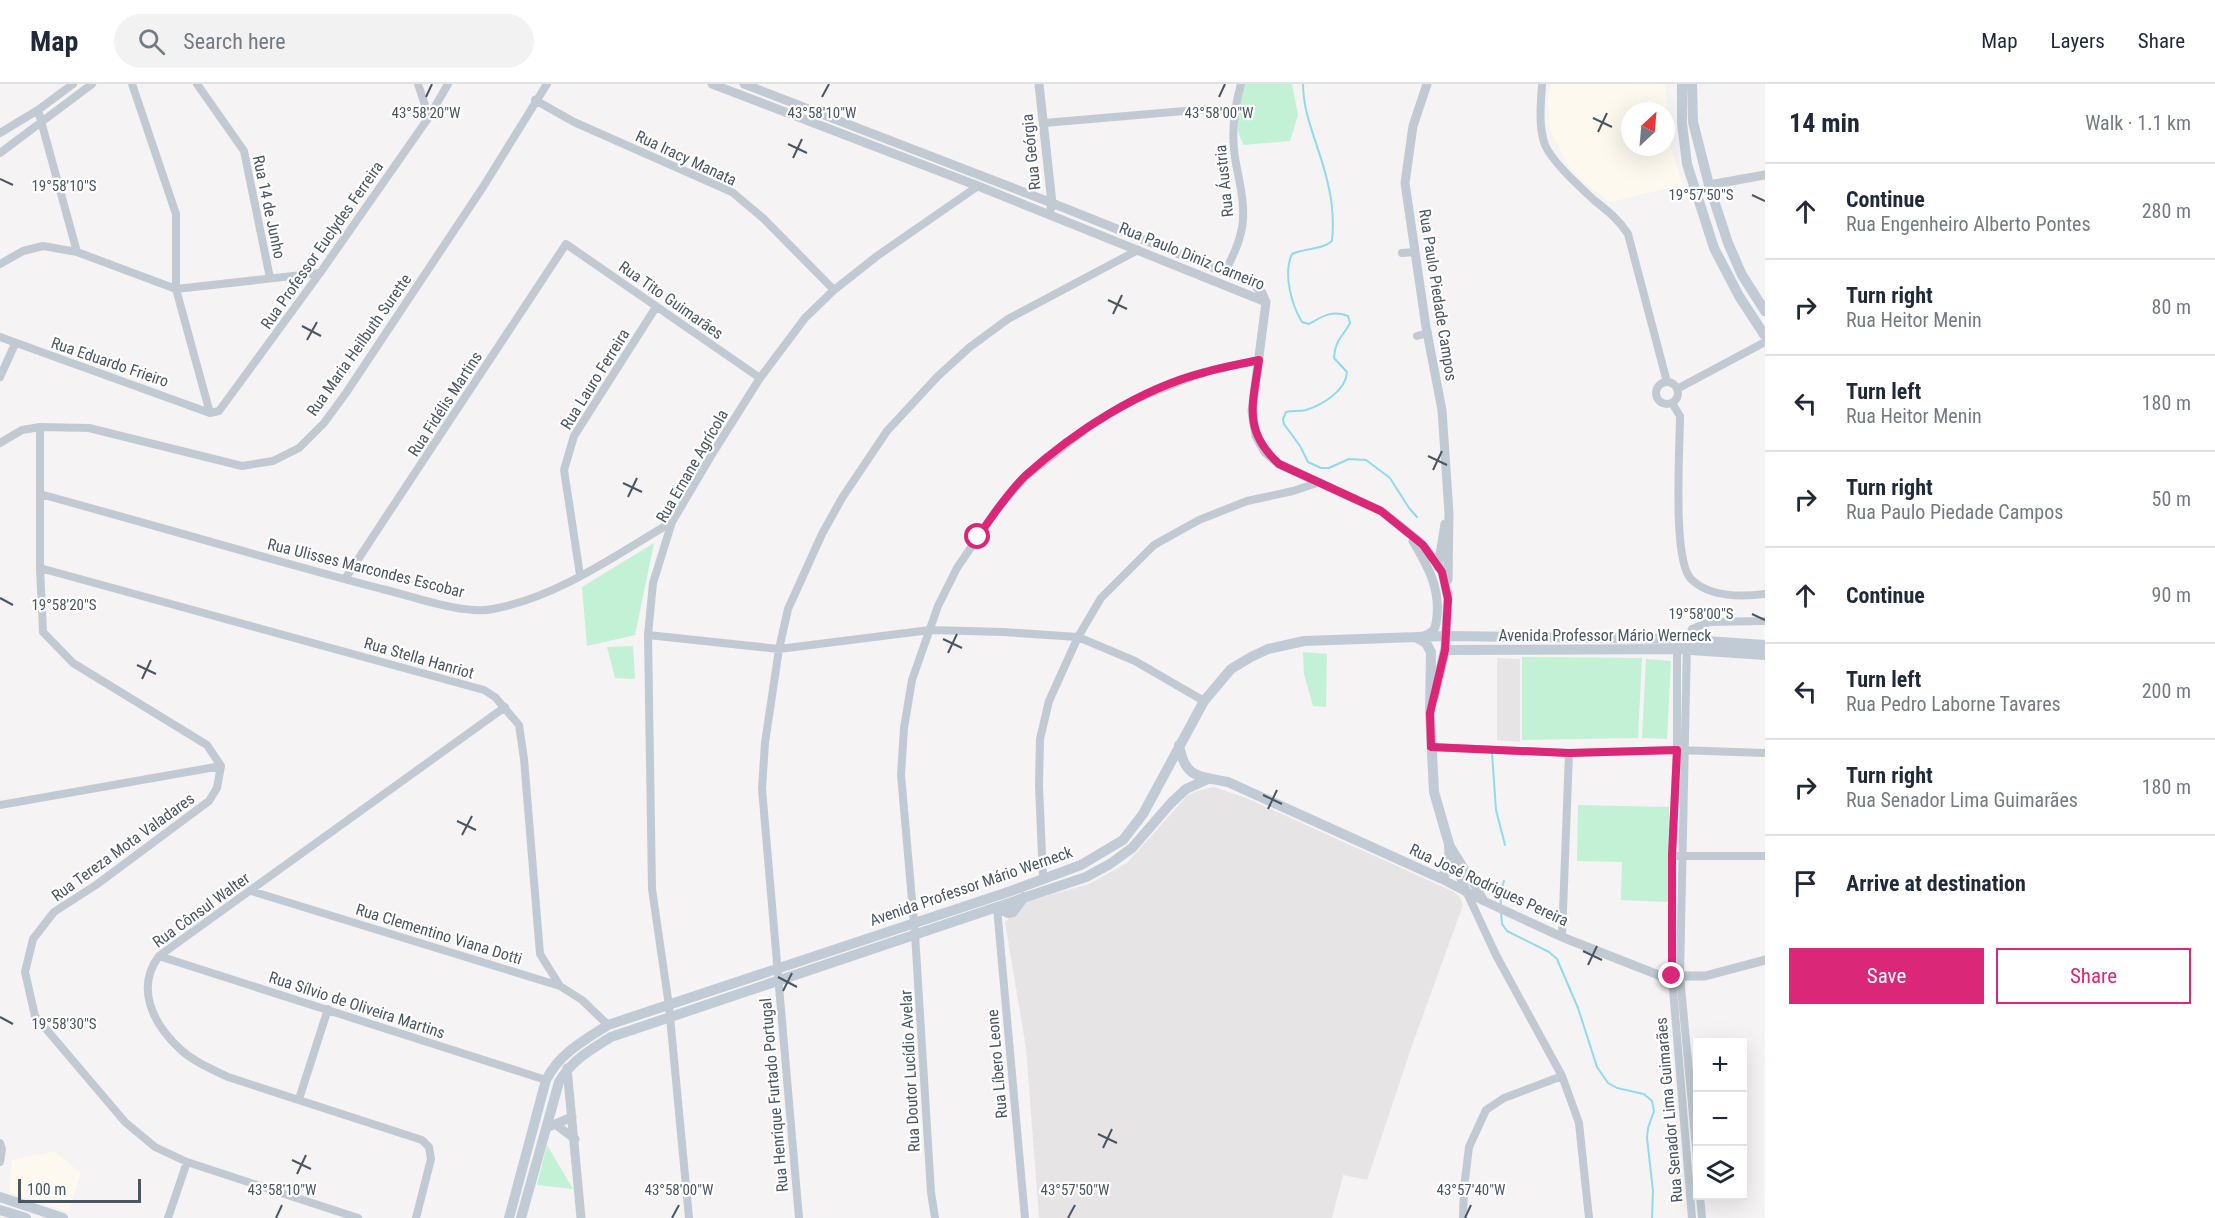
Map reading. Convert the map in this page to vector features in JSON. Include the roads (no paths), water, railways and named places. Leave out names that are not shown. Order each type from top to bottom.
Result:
[{"type":"main road","points":[[1682,84],[1682,123],[1687,164],[1714,248],[1743,304],[1765,336]]},
{"type":"main road","points":[[1692,84],[1693,122],[1709,185],[1728,243],[1742,275],[1765,311]]},
{"type":"main road","points":[[1687,164],[1693,178],[1709,185]]},
{"type":"main road","name":"Avenida Professor Mário Werneck","points":[[509,1218],[546,1080],[559,1060],[580,1042],[608,1025],[1011,891],[1081,865],[1123,840],[1151,803],[1179,745],[1204,701],[1231,669],[1268,649],[1304,640],[1446,636],[1681,645],[1765,654]]},
{"type":"main road","points":[[1416,638],[1426,644],[1431,652],[1430,713],[1434,792],[1449,848],[1450,869],[1440,878]]},
{"type":"main road","name":"Avenida Professor Mário Werneck","points":[[1445,650],[1765,645]]},
{"type":"main road","points":[[1430,713],[1445,650]]},
{"type":"main road","name":"Rua José Rodrigues Pereira","points":[[1179,745],[1186,768],[1198,776],[1228,782],[1440,878]]},
{"type":"main road","name":"Avenida Professor Mário Werneck","points":[[521,1218],[551,1126],[559,1082],[567,1068],[584,1053],[611,1037],[915,934],[997,908],[1008,913],[1013,912],[1024,897],[1086,877],[1110,864],[1132,848],[1186,789],[1208,779]]},
{"type":"main road","points":[[997,908],[1011,891]]},
{"type":"main road","points":[[538,1110],[540,1120],[551,1126]]},
{"type":"main road","points":[[0,1197],[63,1218]]},
{"type":"main road","points":[[0,1210],[26,1218]]},
{"type":"street","points":[[0,133],[38,110],[74,84]]},
{"type":"street","points":[[0,153],[92,84]]},
{"type":"street","points":[[132,84],[176,214],[176,289],[210,413]]},
{"type":"street","name":"Rua 14 de Junho","points":[[197,84],[244,151],[270,278]]},
{"type":"street","points":[[418,84],[429,117]]},
{"type":"street","name":"Rua Professor Euclydes Ferreira","points":[[210,413],[219,411],[320,273],[429,117],[448,84]]},
{"type":"street","name":"Rua Maria Heilbuth Surette","points":[[0,443],[22,430],[89,428],[243,466],[273,461],[299,448],[324,423],[346,393],[483,187],[547,84]]},
{"type":"street","name":"Rua Paulo Diniz Carneiro","points":[[712,84],[724,86],[1266,302]]},
{"type":"street","name":"Rua Paulo Diniz Carneiro","points":[[744,84],[1226,272],[1254,285],[1262,293],[1266,302]]},
{"type":"street","name":"Rua Geórgia","points":[[1039,84],[1052,203],[1049,216]]},
{"type":"street","name":"Rua Áustria","points":[[1226,272],[1238,244],[1242,226],[1243,204],[1233,128],[1235,105],[1241,84]]},
{"type":"street","name":"Rua Paulo Piedade Campos","points":[[1427,84],[1413,126],[1405,183],[1428,333],[1431,373],[1442,410],[1449,513],[1445,650]]},
{"type":"street","points":[[1542,84],[1540,114],[1546,145],[1555,159],[1581,188],[1613,215],[1628,234],[1668,382],[1677,389]]},
{"type":"street","name":"Rua Iracy Manata","points":[[536,100],[574,122],[732,192],[764,219],[834,290]]},
{"type":"street","points":[[1044,123],[1208,109]]},
{"type":"street","points":[[38,110],[77,252]]},
{"type":"street","points":[[1709,185],[1765,175]]},
{"type":"street","name":"Rua Ernane Agrícola","points":[[689,1218],[669,1006],[652,889],[648,635],[653,583],[672,522],[760,378],[805,318],[834,290],[877,256],[978,186]]},
{"type":"street","name":"Rua Tito Guimarães","points":[[566,244],[760,378]]},
{"type":"street","name":"Rua Fidélis Martins","points":[[345,579],[566,244]]},
{"type":"street","points":[[0,264],[22,252],[43,246],[77,252],[176,289],[320,273]]},
{"type":"street","name":"Rua Henrique Furtado Portugal","points":[[799,1218],[762,789],[765,743],[779,649],[788,609],[822,534],[842,498],[886,431],[938,376],[970,347],[1008,319],[1138,250]]},
{"type":"street","points":[[1402,253],[1415,252]]},
{"type":"street","points":[[1266,302],[1252,411],[1256,436],[1266,452],[1279,464],[1381,511],[1423,545],[1442,572],[1448,599]]},
{"type":"street","name":"Rua Lauro Ferreira","points":[[580,575],[564,470],[568,451],[574,436],[656,307]]},
{"type":"street","points":[[1417,336],[1428,333]]},
{"type":"street","name":"Rua Eduardo Frieiro","points":[[0,337],[210,413]]},
{"type":"street","points":[[1677,389],[1765,342]]},
{"type":"street","points":[[0,377],[15,344]]},
{"type":"street","name":"Rua Doutor Lucídio Avelar","points":[[934,1218],[915,934],[901,775],[904,728],[912,680],[938,606],[957,568],[997,509],[1025,477],[1095,422],[1136,399],[1204,372],[1259,360]]},
{"type":"street","points":[[1668,382],[1660,385],[1656,395],[1662,403],[1672,403],[1677,398],[1677,389]]},
{"type":"street","points":[[1672,403],[1680,416],[1679,543],[1684,570],[1691,579],[1721,594],[1749,596],[1765,594]]},
{"type":"street","points":[[0,805],[221,766],[207,745],[73,663],[43,632],[40,568],[40,428]]},
{"type":"street","points":[[1293,491],[1300,482],[1299,474]]},
{"type":"street","points":[[1043,878],[1039,786],[1040,739],[1049,702],[1078,637],[1101,598],[1154,545],[1208,516],[1246,501],[1293,491],[1320,482]]},
{"type":"street","name":"Rua Ulisses Marcondes Escobar","points":[[40,494],[456,608],[491,610],[531,599],[580,575],[672,522]]},
{"type":"street","name":"Rua Paulo Piedade Campos","points":[[1416,638],[1430,634],[1436,627],[1438,564],[1443,531],[1449,513]]},
{"type":"street","points":[[1423,545],[1436,543],[1443,531]]},
{"type":"street","points":[[1409,534],[1427,565],[1436,587]]},
{"type":"street","name":"Rua Stella Hanriot","points":[[40,568],[484,690],[495,697],[519,725],[524,759],[540,954],[560,986]]},
{"type":"street","points":[[1681,645],[1692,629],[1709,622],[1765,621]]},
{"type":"street","points":[[648,635],[779,649],[930,630],[1078,637],[1135,661],[1204,701]]},
{"type":"street","name":"Rua Senador Lima Guimarães","points":[[1681,645],[1676,976],[1692,1218]]},
{"type":"street","name":"Rua Cônsul Walter","points":[[416,1218],[431,1159],[429,1147],[422,1140],[228,1077],[203,1065],[180,1049],[163,1028],[150,1003],[147,986],[150,968],[159,956],[505,706]]},
{"type":"street","points":[[1431,747],[1569,753],[1681,750],[1765,753]]},
{"type":"street","points":[[1562,937],[1569,753]]},
{"type":"street","name":"Rua Tereza Mota Valadares","points":[[221,766],[217,788],[209,801],[96,885],[54,912],[33,939],[25,972],[35,1016],[125,1122],[155,1147],[187,1162],[358,1218]]},
{"type":"street","points":[[1449,848],[1496,955],[1562,1076],[1579,1123],[1589,1218]]},
{"type":"street","points":[[1449,848],[1484,901]]},
{"type":"street","points":[[1677,856],[1765,856]]},
{"type":"street","name":"Rua José Rodrigues Pereira","points":[[1440,878],[1506,912],[1562,937],[1656,974],[1705,976],[1765,960]]},
{"type":"street","name":"Rua Clementino Viana Dotti","points":[[250,891],[560,986],[582,1000],[608,1025]]},
{"type":"street","name":"Rua Líbero Leone","points":[[997,908],[1025,1218]]},
{"type":"street","name":"Rua Sílvio de Oliveira Martins","points":[[159,956],[546,1080]]},
{"type":"street","name":"Rua Senador Lima Guimarães","points":[[1676,976],[1696,1146]]},
{"type":"street","points":[[299,1099],[328,1009]]},
{"type":"street","points":[[567,1068],[581,1218]]},
{"type":"street","points":[[1463,1218],[1469,1147],[1486,1110],[1504,1098],[1562,1076]]},
{"type":"street","points":[[551,1126],[572,1117]]},
{"type":"street","points":[[551,1126],[575,1139]]},
{"type":"street","points":[[0,1143],[2,1149],[0,1162]]},
{"type":"street","points":[[168,1218],[187,1162]]},
{"type":"street","name":"Rua Senador Lima Guimarães","points":[[1700,1200],[1702,1218]]},
{"type":"waterway","points":[[1303,84],[1309,120],[1329,187],[1333,234],[1332,241],[1328,244],[1292,254],[1288,279],[1302,322],[1309,324],[1323,316],[1337,314],[1348,316],[1350,323],[1338,342],[1334,358],[1347,372],[1346,379],[1338,391],[1319,405],[1303,411],[1286,412],[1283,419],[1284,424],[1308,462],[1321,468],[1329,468],[1349,459],[1366,460],[1390,478],[1417,517]]},
{"type":"waterway","points":[[1492,753],[1496,810],[1505,845]]},
{"type":"waterway","points":[[1501,906],[1500,893],[1504,881]]},
{"type":"waterway","points":[[1501,912],[1502,924],[1507,931],[1549,952],[1557,959],[1578,1008],[1597,1067],[1608,1083],[1617,1088],[1644,1094],[1652,1101],[1654,1111],[1647,1138],[1653,1191],[1652,1218]]}]
